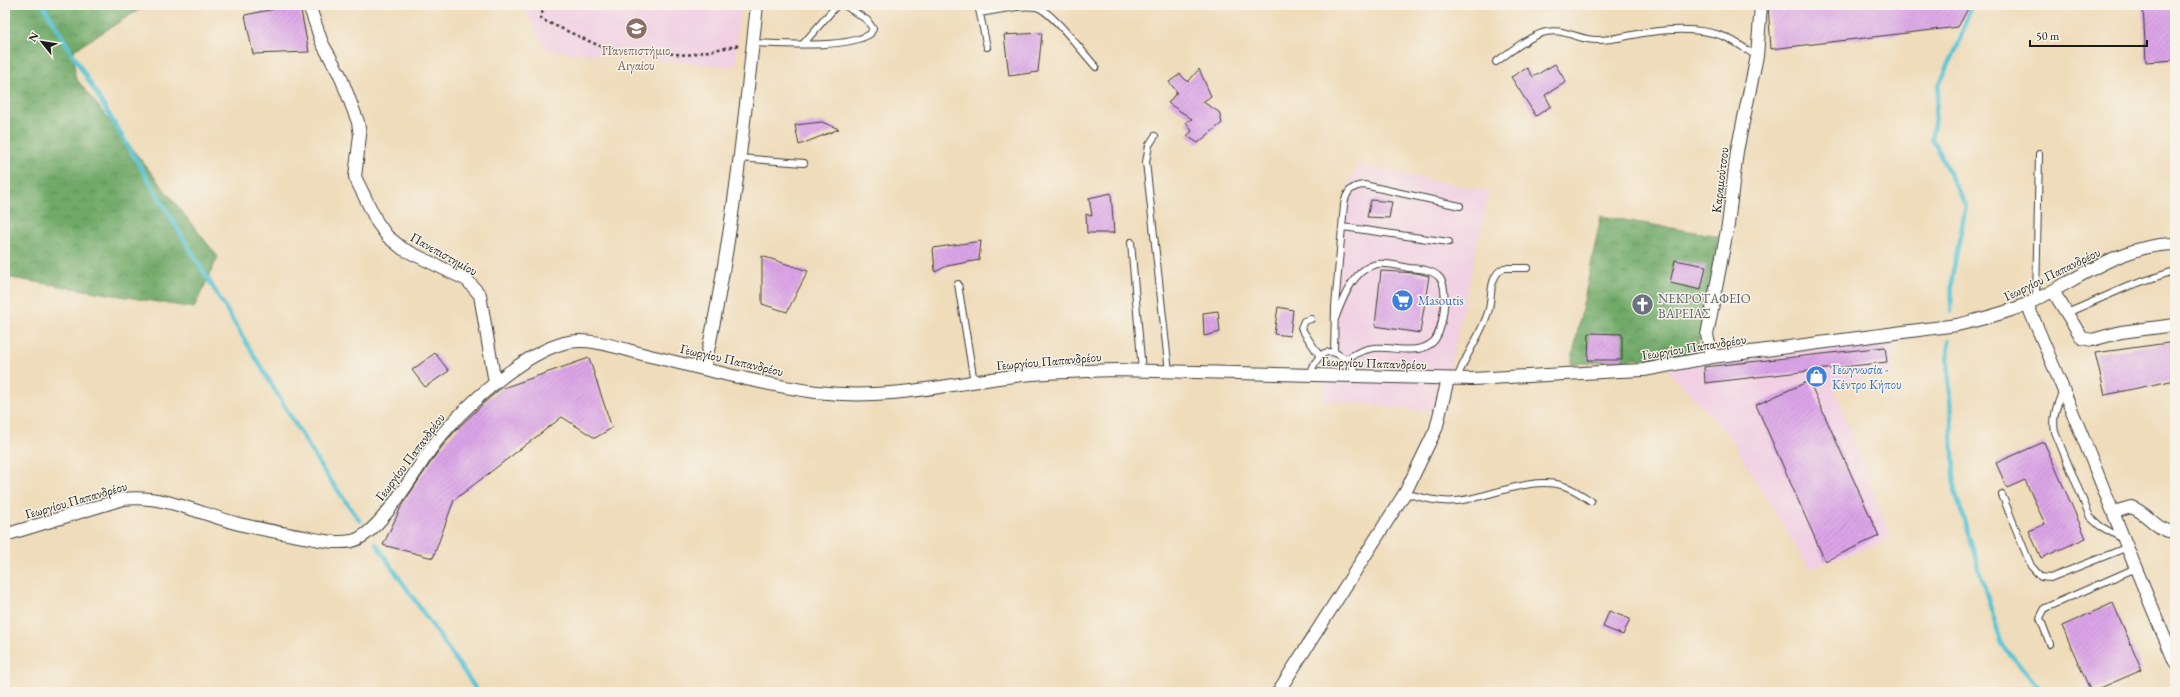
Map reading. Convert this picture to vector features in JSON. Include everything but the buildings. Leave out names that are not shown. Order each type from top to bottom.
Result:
[{"type":"street","name":"Πανεπιστημίου","points":[[309,5],[322,42],[340,74],[358,122],[360,135],[355,177],[377,222],[387,236],[403,249],[467,280],[476,287],[480,294],[495,383]]},
{"type":"street","points":[[704,369],[716,314],[738,158],[757,5]]},
{"type":"street","name":"Καραμούτσου","points":[[1712,358],[1707,336],[1728,225],[1737,151],[1757,56],[1761,5]]},
{"type":"street","name":"Γεωργίου Παπανδρέου","points":[[5,535],[123,499],[141,497],[165,501],[240,524],[332,542],[354,540],[363,536],[385,515],[437,440],[466,409],[495,383],[548,350],[564,343],[579,341],[612,347],[769,384],[815,392],[866,396],[920,391],[974,382],[1072,371],[1142,371],[1453,379],[1644,370],[1712,358],[1957,325],[1993,316],[2032,302],[2081,274],[2120,256],[2152,246],[2175,244]]},
{"type":"street","points":[[2053,291],[2082,338],[2092,340],[2121,332],[2175,325]]},
{"type":"street","points":[[2032,302],[2064,389],[2175,662]]},
{"type":"street","points":[[1278,692],[1405,493],[1436,429],[1453,379]]},
{"type":"street","points":[[2114,512],[2131,507],[2136,509],[2161,529],[2175,532]]},
{"type":"lane","points":[[803,44],[837,5]]},
{"type":"lane","points":[[753,43],[803,44],[853,41],[870,34],[873,29],[871,24],[844,5]]},
{"type":"lane","points":[[978,5],[987,47]]},
{"type":"lane","points":[[980,13],[1025,6],[1040,8],[1053,18],[1096,67]]},
{"type":"lane","points":[[1496,62],[1526,41],[1542,33],[1552,31],[1562,31],[1589,40],[1598,40],[1650,32],[1700,31],[1724,37],[1757,56]]},
{"type":"lane","points":[[1155,136],[1149,145],[1146,162],[1169,372]]},
{"type":"lane","points":[[2032,302],[2040,154]]},
{"type":"lane","points":[[738,158],[804,163]]},
{"type":"lane","points":[[1334,352],[1342,227],[1346,196],[1356,186],[1364,185],[1460,206]]},
{"type":"lane","points":[[1342,227],[1450,242]]},
{"type":"lane","points":[[1131,242],[1142,371]]},
{"type":"lane","points":[[1335,319],[1355,279],[1365,270],[1373,266],[1383,264],[1429,271],[1440,278],[1444,291],[1441,328],[1433,342],[1416,349],[1367,349],[1346,359]]},
{"type":"lane","points":[[1453,379],[1486,320],[1495,276],[1504,268],[1528,268]]},
{"type":"lane","points":[[2067,314],[2128,286],[2171,272]]},
{"type":"lane","points":[[958,284],[974,382]]},
{"type":"lane","points":[[1311,319],[1304,321],[1301,328],[1319,355]]},
{"type":"lane","points":[[1310,375],[1314,362],[1319,355],[1328,351],[1334,352],[1346,359],[1360,377]]},
{"type":"lane","points":[[2064,389],[2056,408],[2054,424],[2055,432],[2090,517],[2100,526],[2127,544]]},
{"type":"lane","points":[[1405,493],[1442,501],[1455,502],[1521,486],[1551,483],[1574,490],[1591,501]]},
{"type":"lane","points":[[2002,495],[2031,566],[2041,577],[2050,578],[2127,544]]},
{"type":"lane","points":[[2050,644],[2040,618],[2045,608],[2136,568]]},
{"type":"path","points":[[544,5],[541,19],[604,48],[688,55],[753,43]]},
{"type":"shaded area","name":"Πανεπιστήμιο Αιγαίου","points":[[523,5],[740,5],[735,67],[546,50]]},
{"type":"shaded area","points":[[1359,165],[1489,192],[1440,412],[1323,400],[1350,181]]},
{"type":"shaded area","points":[[1894,338],[1894,372],[1833,384],[1891,539],[1809,569],[1729,436],[1667,369]]},
{"type":"green space","points":[[5,5],[147,5],[74,50],[75,77],[218,257],[194,308],[5,277]]},
{"type":"green space","points":[[1601,216],[1718,236],[1708,303],[1695,355],[1571,364]]},
{"type":"waterway","points":[[43,5],[323,470],[360,521]]},
{"type":"waterway","points":[[1951,312],[1952,276],[1966,206],[1932,139],[1939,85],[1959,43],[1971,5]]},
{"type":"waterway","points":[[1949,340],[1948,362],[1955,491],[2002,645],[2043,692]]},
{"type":"waterway","points":[[376,544],[478,692]]},
{"type":"place","name":"Πανεπιστήμιο Αιγαίου","points":[[636,28]]},
{"type":"place","name":"Masoutis","points":[[1402,300]]},
{"type":"place","name":"ΝΕΚΡΟΤΑΦΕΙΟ ΒΑΡΕΙΑΣ","points":[[1642,305]]},
{"type":"place","name":"Γεωγνωσία - Κέντρο Κήπου","points":[[1817,376]]}]
